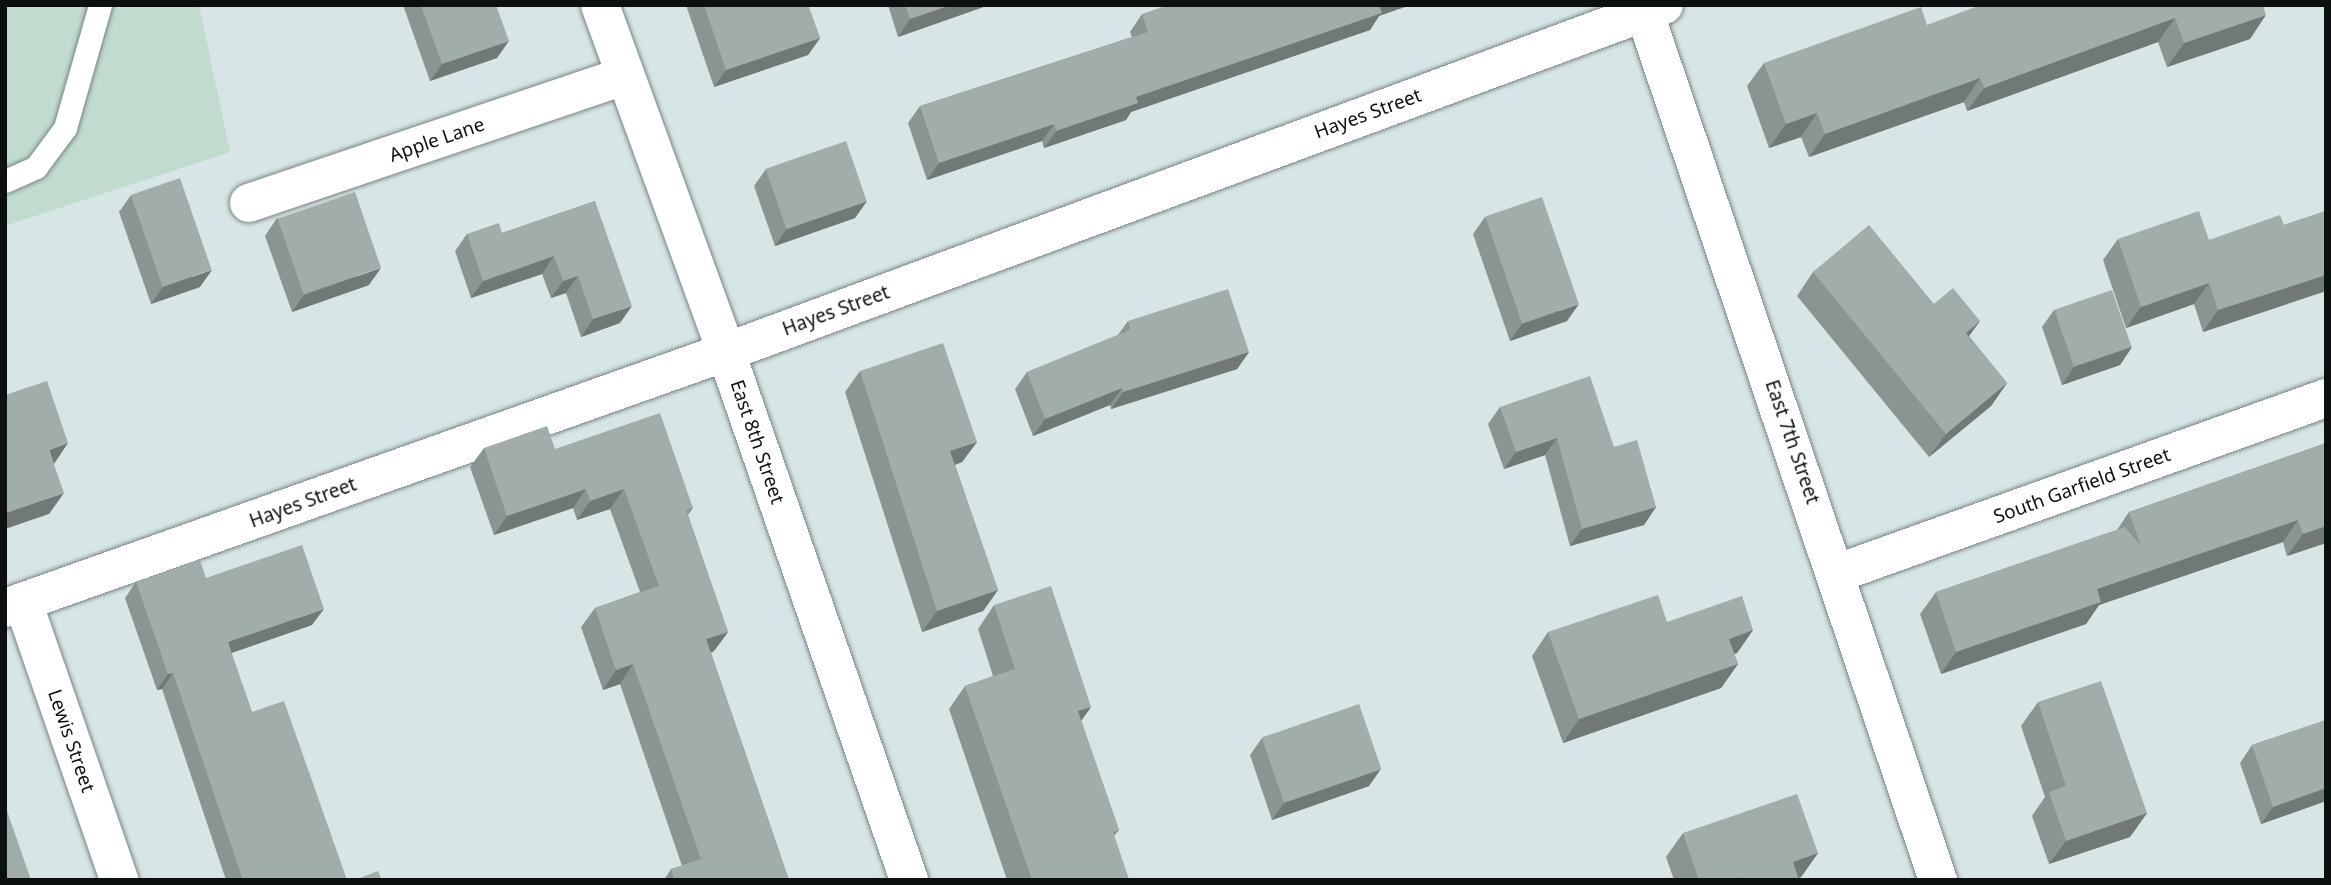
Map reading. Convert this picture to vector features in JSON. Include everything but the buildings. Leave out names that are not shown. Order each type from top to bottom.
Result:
[{"type":"street","name":"East 8th Street","points":[[600,5],[726,352],[909,880]]},
{"type":"street","name":"Hayes Street","points":[[14,605],[726,352],[1650,8]]},
{"type":"street","name":"East 7th Street","points":[[1650,8],[1938,880]]},
{"type":"street","name":"Apple Lane","points":[[248,203],[625,76]]},
{"type":"street","name":"South Garfield Street","points":[[1838,573],[2326,398]]},
{"type":"street","name":"Lewis Street","points":[[14,605],[119,880]]},
{"type":"lane","points":[[5,181],[36,167],[65,128],[100,5]]},
{"type":"green space","points":[[5,5],[199,5],[230,152],[5,226]]}]
